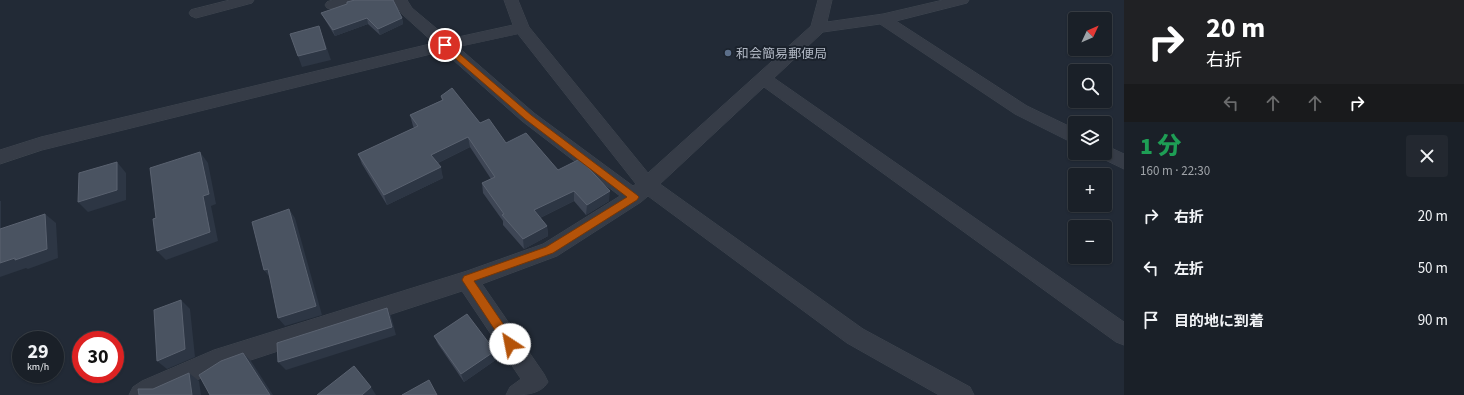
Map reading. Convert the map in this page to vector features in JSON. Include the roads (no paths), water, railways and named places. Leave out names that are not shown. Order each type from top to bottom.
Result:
[{"type":"street","points":[[196,13],[248,0]]},
{"type":"street","points":[[332,5],[348,0]]},
{"type":"street","points":[[400,0],[407,12],[528,117],[855,336],[962,395]]},
{"type":"street","points":[[512,0],[522,28],[640,191]]},
{"type":"street","points":[[141,395],[150,389],[214,361],[467,280],[550,250],[640,191],[764,79],[818,28],[825,0]]},
{"type":"street","points":[[818,28],[883,19],[962,0]]},
{"type":"street","points":[[883,19],[1021,110],[1068,134]]},
{"type":"street","points":[[0,157],[41,144],[445,45],[522,28]]},
{"type":"street","points":[[764,79],[1124,335]]},
{"type":"street","points":[[1112,156],[1124,162]]},
{"type":"street","points":[[467,280],[536,382],[518,395]]},
{"type":"place","name":"和会簡易郵便局","points":[[728,53]]}]
